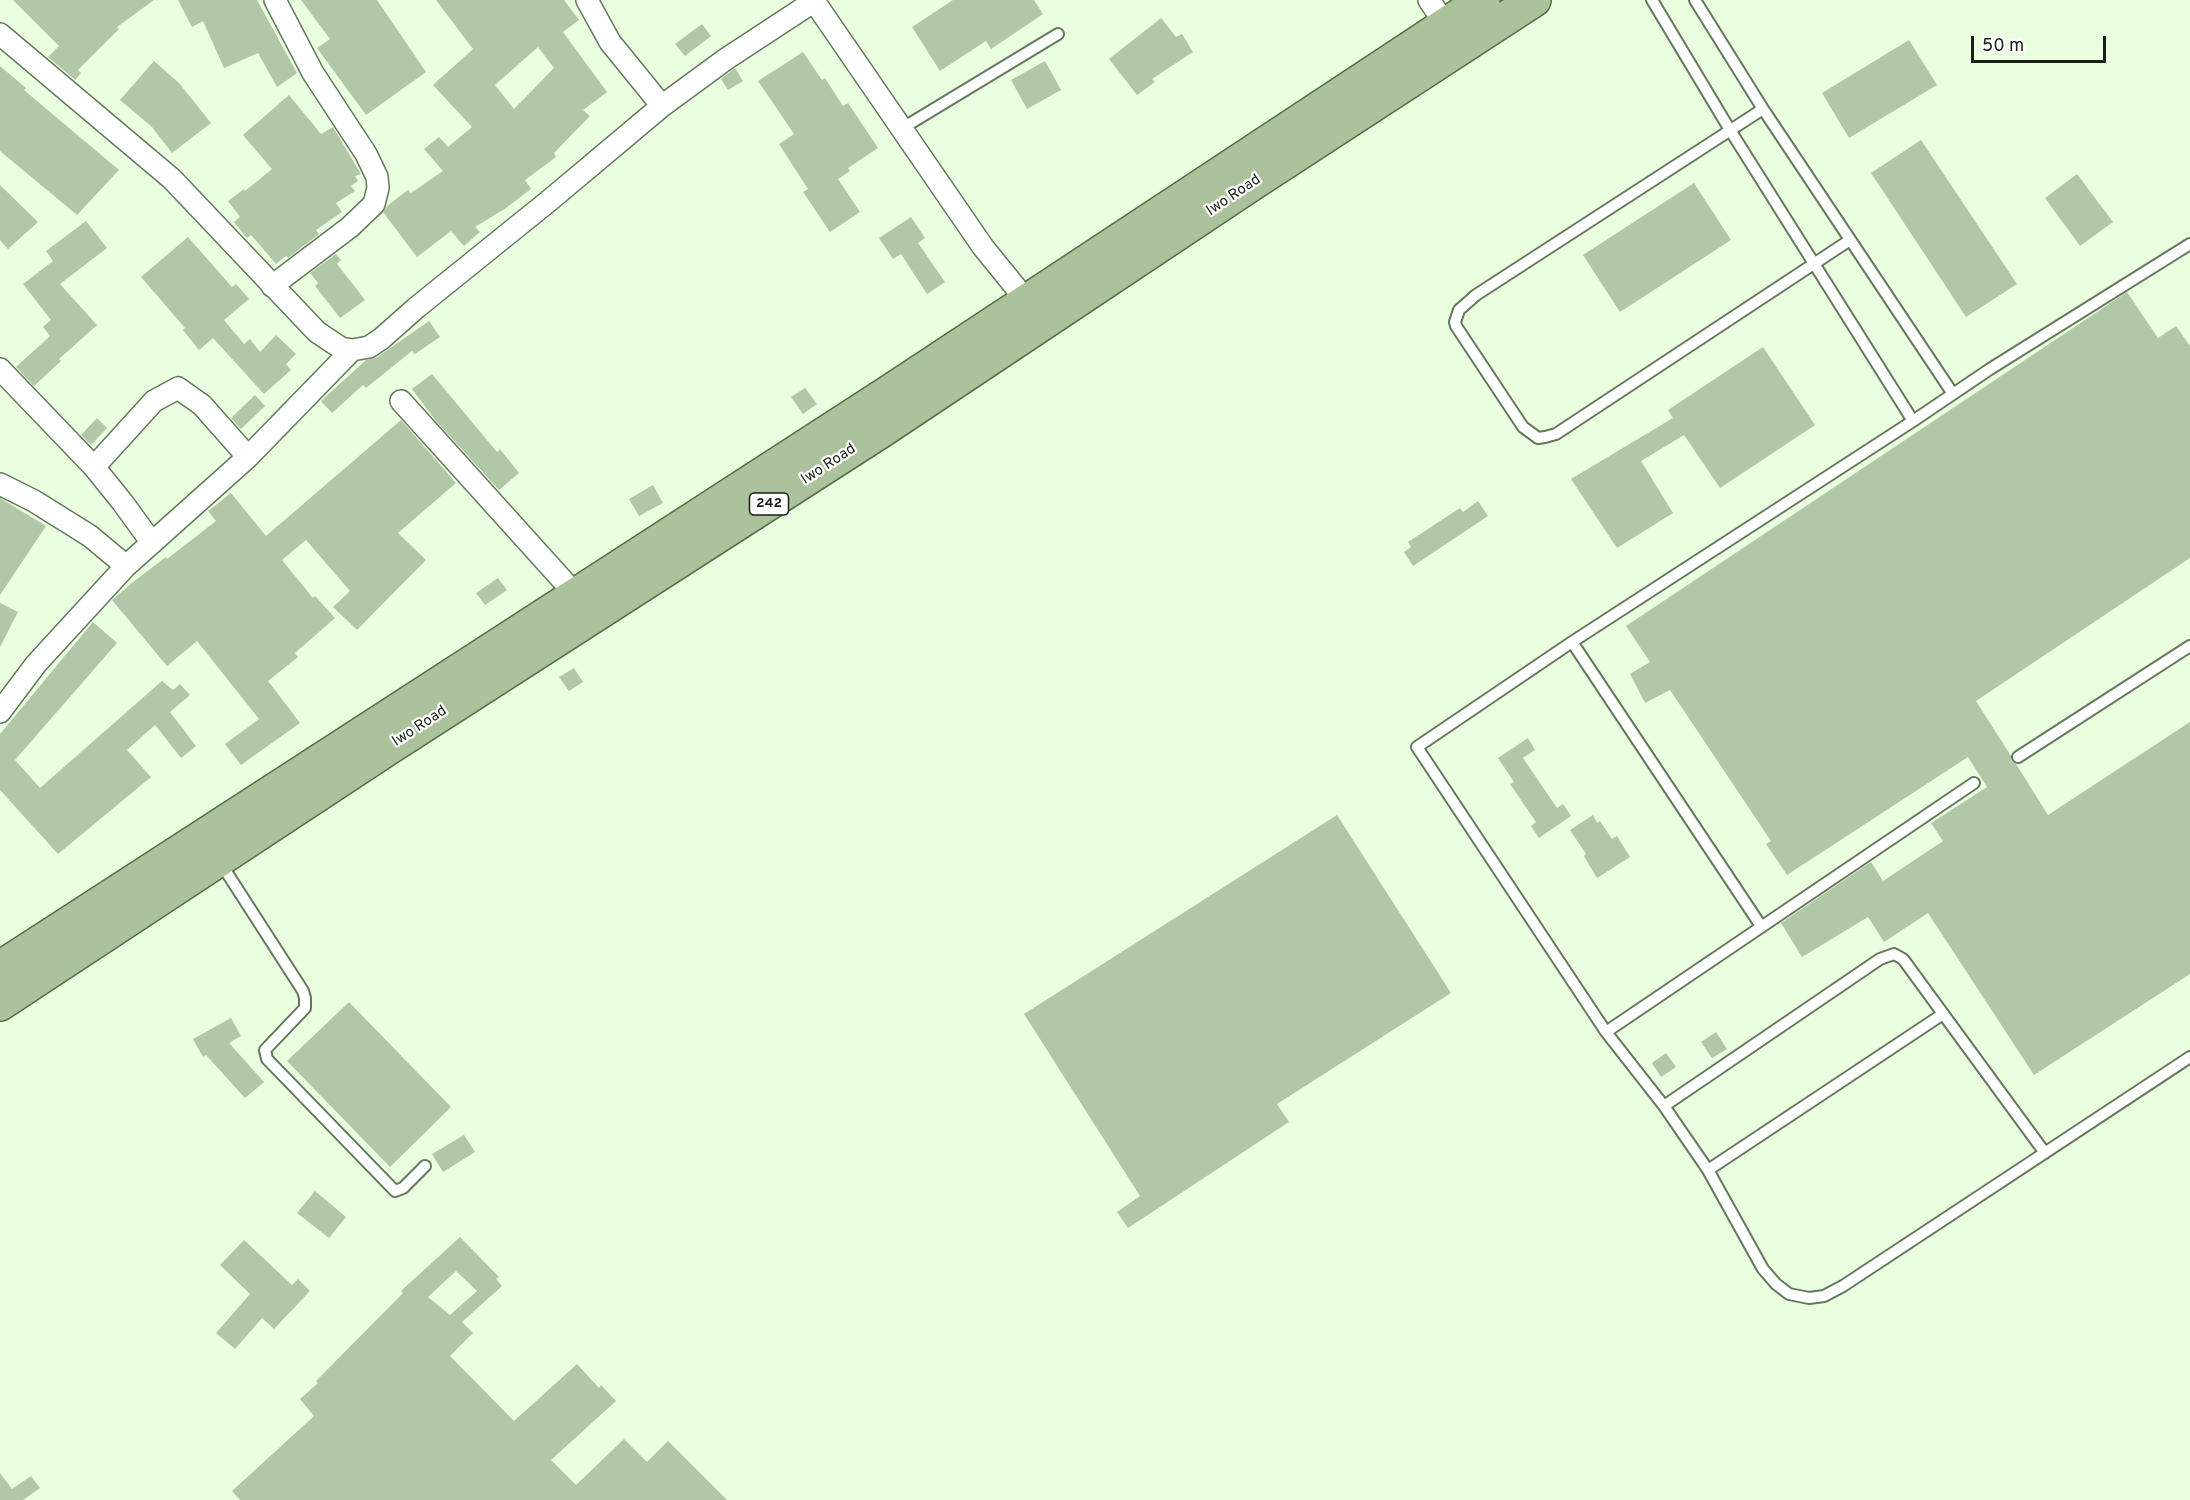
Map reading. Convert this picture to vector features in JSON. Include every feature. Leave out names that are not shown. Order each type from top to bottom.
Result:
[{"type":"main road","name":"Iwo Road","points":[[0,1004],[219,860],[986,344],[1026,300],[1437,12],[1483,0]]},
{"type":"main road","name":"Iwo Road","points":[[0,968],[576,595],[1250,185],[1534,0]]},
{"type":"street","points":[[272,286],[350,227],[374,204],[378,188],[366,154],[313,74],[275,0]]},
{"type":"street","points":[[587,0],[610,42],[662,106]]},
{"type":"street","points":[[2,40],[172,179],[317,332],[341,348],[352,351],[369,347],[381,339],[662,106],[726,59],[815,1],[983,247],[1026,300]]},
{"type":"street","points":[[0,712],[36,664],[126,566],[248,457],[352,351]]},
{"type":"street","points":[[0,369],[94,468],[152,543]]},
{"type":"street","points":[[94,468],[154,401],[178,388],[202,405],[248,457]]},
{"type":"street","points":[[401,401],[576,595]]},
{"type":"street","points":[[0,484],[34,501],[90,536],[126,566]]},
{"type":"lane","points":[[1652,0],[1730,130],[1913,422]]},
{"type":"lane","points":[[1695,0],[1763,109],[1953,394]]},
{"type":"lane","points":[[902,129],[1058,33]]},
{"type":"lane","points":[[1763,109],[1476,295],[1459,310],[1456,326],[1523,427],[1538,438],[1556,434],[1850,240]]},
{"type":"lane","points":[[2190,244],[1953,394],[1572,642],[1417,747],[1606,1032],[1665,1106],[1707,1170],[1763,1269],[1776,1284],[1789,1294],[1809,1298],[1824,1296],[1843,1286],[2190,1058]]},
{"type":"lane","points":[[1572,642],[1761,926]]},
{"type":"lane","points":[[2018,757],[2190,646]]},
{"type":"lane","points":[[1606,1032],[1974,783]]},
{"type":"lane","points":[[219,860],[303,991],[305,998],[305,1008],[265,1050],[267,1059],[395,1191],[403,1188],[425,1166]]},
{"type":"lane","points":[[1665,1106],[1886,956],[1894,954],[1903,959],[2045,1153]]},
{"type":"lane","points":[[1707,1170],[1943,1014]]},
{"type":"building","points":[[13,0],[154,0],[117,27],[119,29],[78,70],[81,73],[75,80],[48,57],[59,46]]},
{"type":"building","points":[[178,0],[257,0],[297,73],[277,87],[258,53],[224,68],[203,21],[192,27]]},
{"type":"building","points":[[301,0],[377,0],[426,72],[366,115],[317,48],[330,39]]},
{"type":"building","points":[[436,0],[564,0],[579,20],[563,32],[607,92],[583,110],[590,116],[554,153],[556,157],[525,180],[531,189],[475,227],[480,232],[464,246],[451,231],[417,257],[383,212],[387,206],[408,190],[411,193],[443,171],[424,149],[439,137],[448,147],[472,127],[433,85],[473,49]],"holes":[[[538,47],[554,68],[514,109],[495,85]]]},
{"type":"building","points":[[953,0],[1034,0],[1043,14],[991,49],[986,41],[940,71],[912,27]]},
{"type":"building","points":[[1161,18],[1176,37],[1182,34],[1193,52],[1152,79],[1155,82],[1137,95],[1109,59]]},
{"type":"building","points":[[702,24],[711,36],[685,56],[675,44]]},
{"type":"building","points":[[1909,40],[1937,85],[1849,138],[1822,93]]},
{"type":"building","points":[[803,52],[822,80],[825,78],[843,106],[848,103],[878,148],[848,168],[850,171],[838,179],[860,212],[830,232],[803,192],[808,189],[779,144],[794,134],[758,81]]},
{"type":"building","points":[[154,61],[179,83],[211,123],[172,153],[152,127],[120,100]]},
{"type":"building","points":[[1045,61],[1061,90],[1027,109],[1011,80]]},
{"type":"building","points":[[0,66],[26,88],[24,90],[119,170],[77,215],[0,151]]},
{"type":"building","points":[[735,68],[743,81],[728,90],[721,79]]},
{"type":"building","points":[[289,95],[321,134],[333,127],[361,174],[355,176],[358,181],[351,186],[355,191],[336,203],[342,212],[316,230],[319,234],[288,258],[286,256],[276,264],[251,235],[247,238],[234,222],[240,217],[228,201],[244,189],[245,191],[272,169],[243,135]]},
{"type":"building","points":[[1921,140],[2017,284],[1966,317],[1871,173]]},
{"type":"building","points":[[2077,174],[2113,222],[2080,246],[2045,198]]},
{"type":"building","points":[[1694,183],[1731,240],[1620,312],[1583,255]]},
{"type":"building","points":[[0,185],[38,222],[8,249],[0,240]]},
{"type":"building","points":[[911,217],[925,238],[918,243],[945,282],[927,294],[901,254],[893,259],[879,238]]},
{"type":"building","points":[[86,221],[107,248],[60,284],[97,325],[59,359],[61,361],[34,386],[16,367],[50,336],[43,327],[51,320],[23,284],[53,261],[46,251]]},
{"type":"building","points":[[188,237],[232,287],[236,284],[249,299],[224,320],[244,344],[250,339],[260,352],[276,335],[296,354],[286,364],[291,370],[264,394],[213,338],[199,350],[183,330],[185,328],[141,277]]},
{"type":"building","points":[[336,254],[341,260],[337,264],[365,300],[340,318],[315,286],[318,283],[310,273]]},
{"type":"building","points":[[2127,292],[2158,338],[2176,326],[2190,346],[2190,558],[1976,701],[2011,756],[2011,761],[2016,764],[2048,815],[2190,722],[2190,974],[2034,1075],[1928,913],[1884,942],[1868,917],[1802,957],[1781,923],[1871,862],[1883,881],[1943,841],[1931,823],[1987,787],[1968,757],[1787,875],[1766,844],[1771,841],[1670,690],[1645,703],[1630,674],[1650,662],[1626,626]]},
{"type":"building","points":[[429,321],[440,337],[415,354],[412,351],[366,388],[363,385],[332,413],[321,401],[366,360],[376,358]]},
{"type":"building","points":[[1763,347],[1815,425],[1720,488],[1684,435],[1641,461],[1673,513],[1617,548],[1571,479],[1673,418],[1668,410]]},
{"type":"building","points":[[432,374],[497,452],[500,449],[519,473],[499,490],[436,421],[412,389]]},
{"type":"building","points":[[805,388],[817,404],[803,414],[791,397]]},
{"type":"building","points":[[255,395],[265,406],[241,429],[231,418]]},
{"type":"building","points":[[97,418],[107,428],[91,445],[81,435]]},
{"type":"building","points":[[401,420],[456,483],[398,533],[426,560],[357,630],[333,607],[350,591],[306,540],[282,560],[313,598],[315,596],[335,618],[295,653],[298,657],[268,681],[300,723],[241,765],[225,744],[259,719],[197,641],[167,666],[112,600],[216,521],[208,511],[231,493],[266,536]]},
{"type":"building","points":[[653,485],[663,503],[639,516],[629,499]]},
{"type":"building","points":[[0,498],[46,526],[0,595]]},
{"type":"building","points":[[1478,501],[1488,516],[1413,566],[1404,552],[1411,547],[1408,542],[1460,508],[1463,512]]},
{"type":"building","points":[[498,578],[507,590],[485,605],[476,593]]},
{"type":"building","points":[[0,603],[18,612],[0,647]]},
{"type":"building","points":[[93,622],[117,643],[15,760],[40,788],[162,681],[173,690],[180,684],[190,695],[170,712],[196,746],[181,758],[155,725],[127,750],[151,777],[58,854],[0,790],[0,734]]},
{"type":"building","points":[[574,668],[583,682],[569,691],[559,677]]},
{"type":"building","points":[[1528,738],[1535,750],[1523,758],[1557,808],[1563,804],[1571,816],[1539,838],[1531,826],[1536,822],[1510,784],[1514,782],[1498,758]]},
{"type":"building","points":[[1337,815],[1451,993],[1277,1104],[1289,1122],[1128,1228],[1117,1212],[1140,1196],[1024,1014]]},
{"type":"building","points":[[1593,815],[1597,823],[1600,821],[1612,839],[1617,836],[1630,857],[1597,878],[1584,856],[1586,854],[1570,830]]},
{"type":"building","points":[[349,1002],[451,1107],[390,1167],[287,1061]]},
{"type":"building","points":[[231,1018],[241,1036],[229,1043],[264,1082],[245,1098],[206,1055],[203,1057],[193,1039]]},
{"type":"building","points":[[1716,1032],[1727,1049],[1712,1058],[1701,1042]]},
{"type":"building","points":[[1666,1053],[1676,1067],[1661,1077],[1652,1063]]},
{"type":"building","points":[[464,1135],[475,1152],[443,1172],[432,1154]]},
{"type":"building","points":[[315,1191],[346,1217],[329,1238],[297,1213]]},
{"type":"building","points":[[460,1237],[499,1277],[496,1279],[502,1286],[462,1322],[473,1333],[450,1356],[514,1421],[577,1364],[599,1388],[601,1385],[616,1401],[551,1460],[576,1485],[624,1439],[647,1462],[668,1441],[727,1500],[240,1500],[232,1491],[314,1416],[300,1399],[403,1293],[401,1291]],"holes":[[[456,1271],[477,1291],[450,1315],[428,1297]]]},
{"type":"building","points":[[244,1240],[292,1285],[298,1279],[310,1291],[274,1329],[262,1318],[235,1349],[216,1333],[250,1294],[220,1265]]},
{"type":"building","points":[[0,1473],[12,1489],[31,1476],[40,1488],[23,1500],[0,1500]]}]
